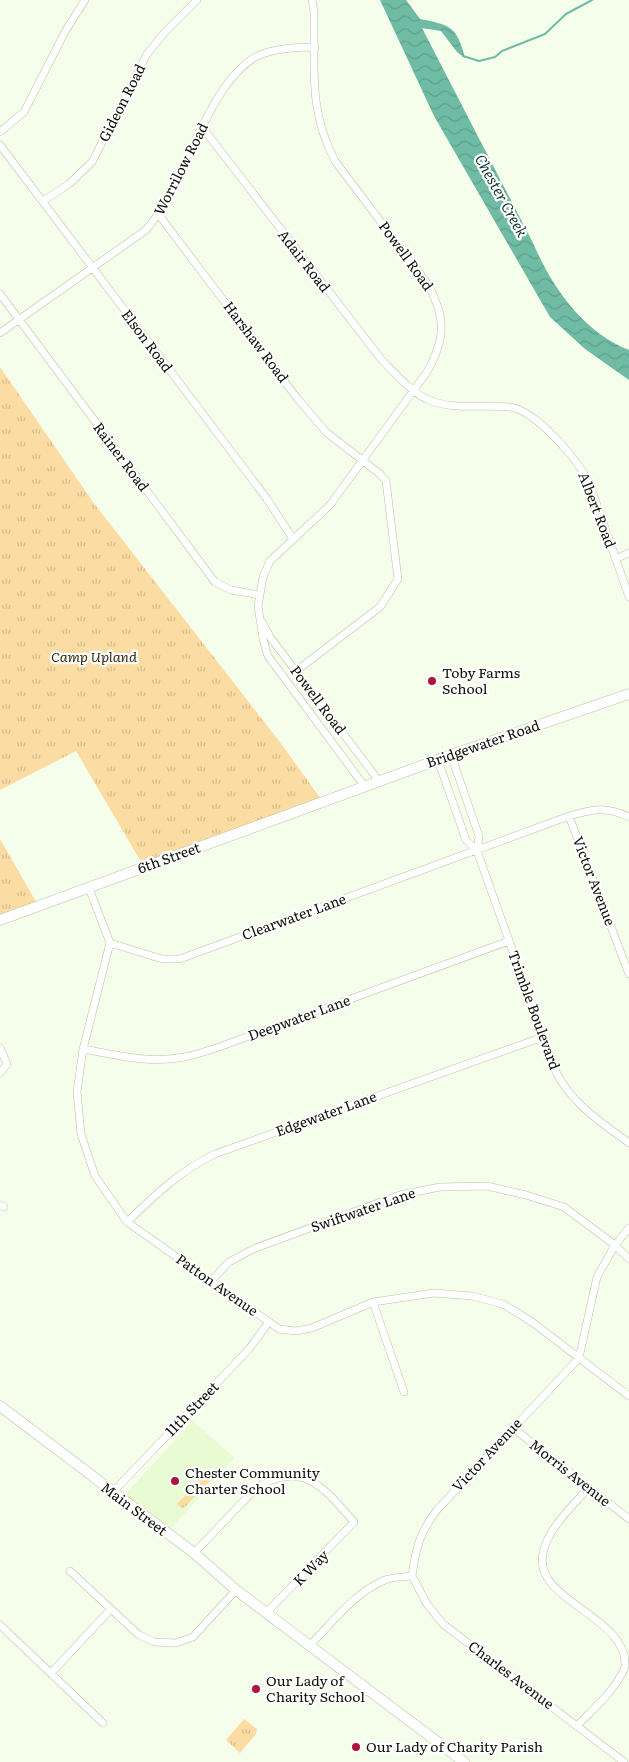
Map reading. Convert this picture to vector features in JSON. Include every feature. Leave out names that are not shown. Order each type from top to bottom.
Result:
[{"type":"street","points":[[0,132],[24,112],[66,30],[85,0]]},
{"type":"street","name":"Gideon Road","points":[[43,201],[69,184],[92,162],[148,54],[165,32],[197,0]]},
{"type":"street","name":"Powell Road","points":[[312,0],[315,47],[314,100],[323,140],[335,161],[427,283],[438,302],[442,339],[432,364],[330,506],[270,560],[263,578],[260,595],[262,639],[268,656],[364,787]]},
{"type":"street","name":"Worrilow Road","points":[[0,333],[146,230],[159,215],[202,127],[230,81],[246,63],[261,54],[280,49],[315,47]]},
{"type":"street","name":"Adair Road","points":[[202,127],[381,359],[414,389]]},
{"type":"street","name":"Elson Road","points":[[0,145],[266,499],[292,539]]},
{"type":"street","name":"Harshaw Road","points":[[159,215],[297,398],[326,432],[380,474],[386,482],[398,579],[380,607],[296,671]]},
{"type":"street","name":"Rainer Road","points":[[0,294],[215,582],[231,590],[260,595]]},
{"type":"street","name":"Albert Road","points":[[414,389],[425,399],[441,404],[511,408],[524,411],[535,420],[574,458],[584,472],[629,596]]},
{"type":"street","points":[[615,559],[629,553]]},
{"type":"street","name":"Powell Road","points":[[260,617],[270,637],[379,782]]},
{"type":"street","name":"Bridgewater Road","points":[[338,796],[629,694]]},
{"type":"street","name":"Trimble Boulevard","points":[[451,755],[479,836],[477,851]]},
{"type":"street","name":"Trimble Boulevard","points":[[438,760],[466,840],[477,851],[543,1037],[564,1087],[579,1104],[629,1142]]},
{"type":"street","name":"6th Street","points":[[0,920],[338,796]]},
{"type":"street","name":"Clearwater Lane","points":[[110,943],[162,959],[180,958],[569,816],[590,810],[612,809],[629,817]]},
{"type":"street","name":"Victor Avenue","points":[[569,816],[629,974]]},
{"type":"street","points":[[89,888],[110,943]]},
{"type":"street","name":"Deepwater Lane","points":[[83,1048],[132,1058],[157,1060],[183,1058],[219,1048],[509,941]]},
{"type":"street","name":"Patton Avenue","points":[[110,943],[83,1048],[77,1092],[81,1134],[95,1176],[127,1222],[279,1329],[296,1331],[312,1328],[373,1302],[434,1293],[472,1296],[503,1304],[532,1322],[629,1396]]},
{"type":"street","name":"Edgewater Lane","points":[[127,1222],[170,1182],[194,1164],[216,1154],[543,1037]]},
{"type":"street","points":[[0,1048],[7,1064],[0,1073]]},
{"type":"street","name":"Swiftwater Lane","points":[[211,1282],[229,1262],[253,1249],[400,1194],[440,1187],[487,1186],[526,1194],[564,1207],[616,1245],[629,1259]]},
{"type":"street","points":[[579,1358],[597,1277],[616,1245],[629,1228]]},
{"type":"street","points":[[373,1302],[404,1392]]},
{"type":"street","name":"11th Street","points":[[112,1493],[249,1349],[269,1322]]},
{"type":"street","name":"Victor Avenue","points":[[412,1576],[415,1553],[422,1530],[436,1510],[579,1358]]},
{"type":"street","name":"Main Street","points":[[0,1406],[194,1554],[236,1590],[464,1762]]},
{"type":"street","name":"Morris Avenue","points":[[512,1428],[629,1519]]},
{"type":"street","name":"K Way","points":[[194,1554],[257,1487],[269,1480],[287,1476],[303,1476],[317,1483],[328,1492],[354,1522],[267,1612]]},
{"type":"street","points":[[577,1726],[616,1683],[625,1666],[626,1649],[614,1628],[556,1586],[544,1572],[542,1554],[548,1537],[588,1488]]},
{"type":"street","points":[[70,1571],[139,1634],[154,1642],[176,1644],[193,1637],[236,1590]]},
{"type":"street","points":[[310,1645],[357,1598],[375,1585],[387,1579],[412,1576]]},
{"type":"street","name":"Charles Avenue","points":[[412,1576],[427,1604],[443,1624],[624,1762]]},
{"type":"street","points":[[51,1673],[110,1609]]},
{"type":"street","points":[[0,1626],[103,1723]]},
{"type":"shaded area","name":"Chester Community Charter School","points":[[193,1421],[234,1458],[170,1530],[127,1496],[128,1491]]},
{"type":"green space","name":"Camp Upland","points":[[0,367],[93,502],[283,746],[323,802],[144,867],[76,751],[0,790]]},
{"type":"green space","points":[[0,839],[39,907],[0,920]]},
{"type":"green space","points":[[217,1467],[220,1470],[185,1507],[181,1508],[177,1504],[204,1476]]},
{"type":"green space","points":[[244,1719],[257,1729],[256,1734],[240,1753],[226,1740]]},
{"type":"water","name":"Chester Creek","points":[[380,0],[406,0],[420,19],[439,23],[451,29],[459,39],[465,58],[457,52],[441,31],[422,28],[550,276],[583,320],[612,342],[629,350],[629,380],[585,349],[550,317],[434,116]]},
{"type":"waterway","points":[[463,56],[479,61],[495,57],[502,51],[545,34],[566,14],[592,0]]},
{"type":"place","name":"Toby Farms School","points":[[432,681]]},
{"type":"place","name":"Chester Community Charter School","points":[[175,1481]]},
{"type":"place","name":"Our Lady of Charity School","points":[[256,1689]]},
{"type":"place","name":"Our Lady of Charity Parish","points":[[356,1747]]}]
